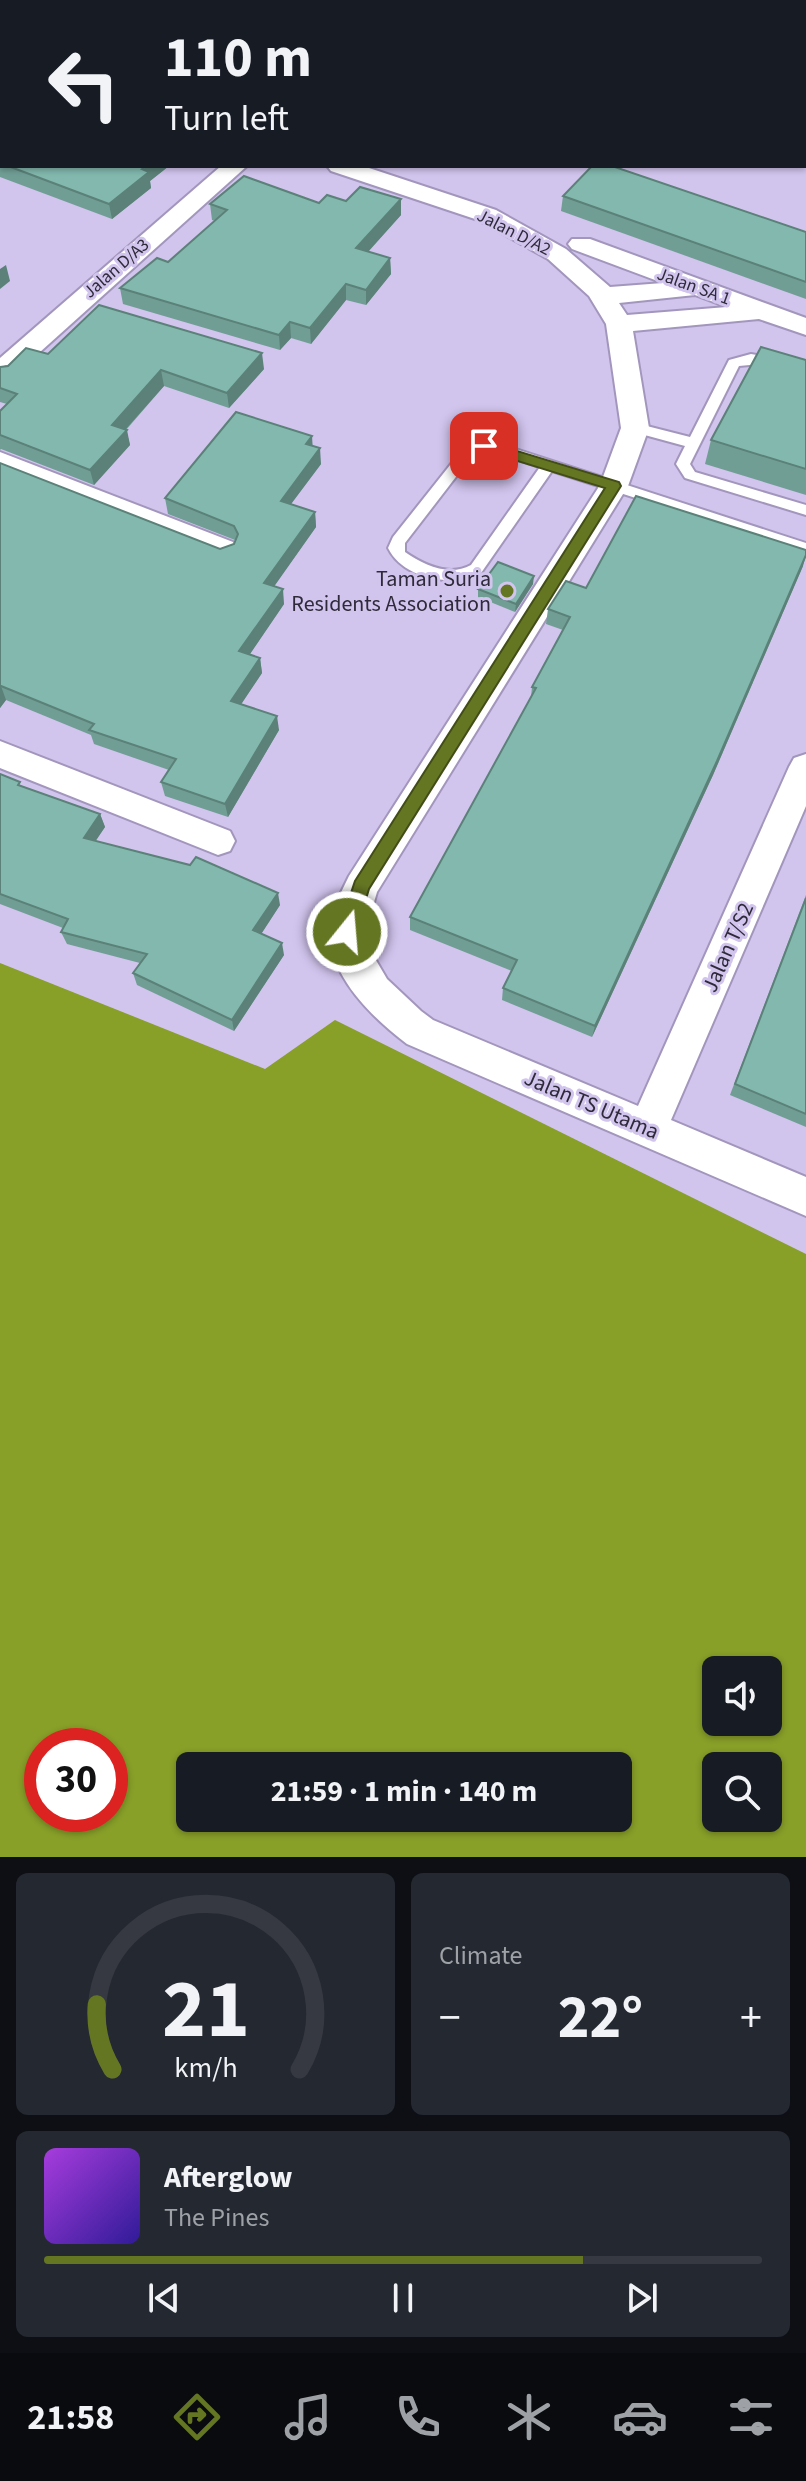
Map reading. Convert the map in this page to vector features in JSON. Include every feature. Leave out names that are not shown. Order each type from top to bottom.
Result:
[{"type":"street","name":"Jalan D/A3","points":[[0,373],[233,168]]},
{"type":"street","name":"Jalan D/A2","points":[[345,168],[487,215],[557,254],[602,296],[619,324],[635,428],[619,474]]},
{"type":"street","name":"Jalan SA 1","points":[[581,244],[806,327]]},
{"type":"street","name":"Jalan SA 1","points":[[602,296],[701,289]]},
{"type":"street","points":[[77,302],[106,311]]},
{"type":"street","points":[[619,324],[765,312]]},
{"type":"street","points":[[0,462],[222,550]]},
{"type":"street","name":"Jalan TS Utama","points":[[619,474],[361,887],[347,932],[359,969],[382,1003],[420,1032],[806,1197]]},
{"type":"street","points":[[0,754],[218,841]]},
{"type":"street","name":"Jalan T/S2","points":[[648,1127],[806,767]]},
{"type":"lane","points":[[806,375],[753,358],[742,358],[734,363],[683,464],[690,475],[806,510]]},
{"type":"lane","points":[[635,428],[694,443]]},
{"type":"lane","points":[[548,466],[469,575],[448,576],[399,556],[395,548],[398,541],[474,448],[494,447],[548,466],[619,474],[806,548]]},
{"type":"green space","points":[[0,963],[265,1069],[335,1020],[806,1254],[806,1857],[0,1857]]},
{"type":"building","points":[[13,168],[144,168],[149,172],[109,204]]},
{"type":"building","points":[[590,168],[618,168],[806,232],[806,282],[563,196]]},
{"type":"building","points":[[244,176],[319,203],[327,195],[346,201],[360,187],[401,199],[356,248],[390,258],[366,290],[346,284],[310,328],[290,322],[279,335],[120,288],[157,258],[168,262],[227,210],[210,204]]},
{"type":"building","points":[[99,305],[262,353],[227,393],[161,370],[112,425],[127,430],[90,470],[0,435],[0,411],[17,394],[0,388],[0,367],[8,366],[26,348],[48,354]]},
{"type":"building","points":[[761,347],[806,360],[806,469],[711,440]]},
{"type":"building","points":[[236,412],[312,436],[306,444],[320,448],[281,501],[315,512],[264,583],[283,589],[239,651],[260,658],[231,701],[277,716],[225,804],[161,782],[176,759],[89,730],[94,724],[0,687],[0,463],[220,549],[234,544],[238,534],[234,526],[165,498]]},
{"type":"building","points":[[636,496],[806,550],[806,555],[717,761],[595,1026],[503,988],[517,960],[410,917],[536,688],[532,687],[570,617],[548,609],[566,581],[586,588]]},
{"type":"building","name":"Taman Suria Residents Association","points":[[498,562],[534,576],[516,604],[478,589]]},
{"type":"building","points":[[0,774],[20,782],[18,785],[100,814],[84,838],[190,865],[196,857],[278,893],[253,930],[282,943],[232,1020],[133,973],[147,954],[61,932],[68,919],[0,894]]},
{"type":"building","points":[[806,898],[806,1114],[735,1084]]},
{"type":"place","name":"Taman Suria Residents Association","points":[[507,591]]},
{"type":"route","points":[[347,932],[361,887],[614,486],[484,446]]}]
